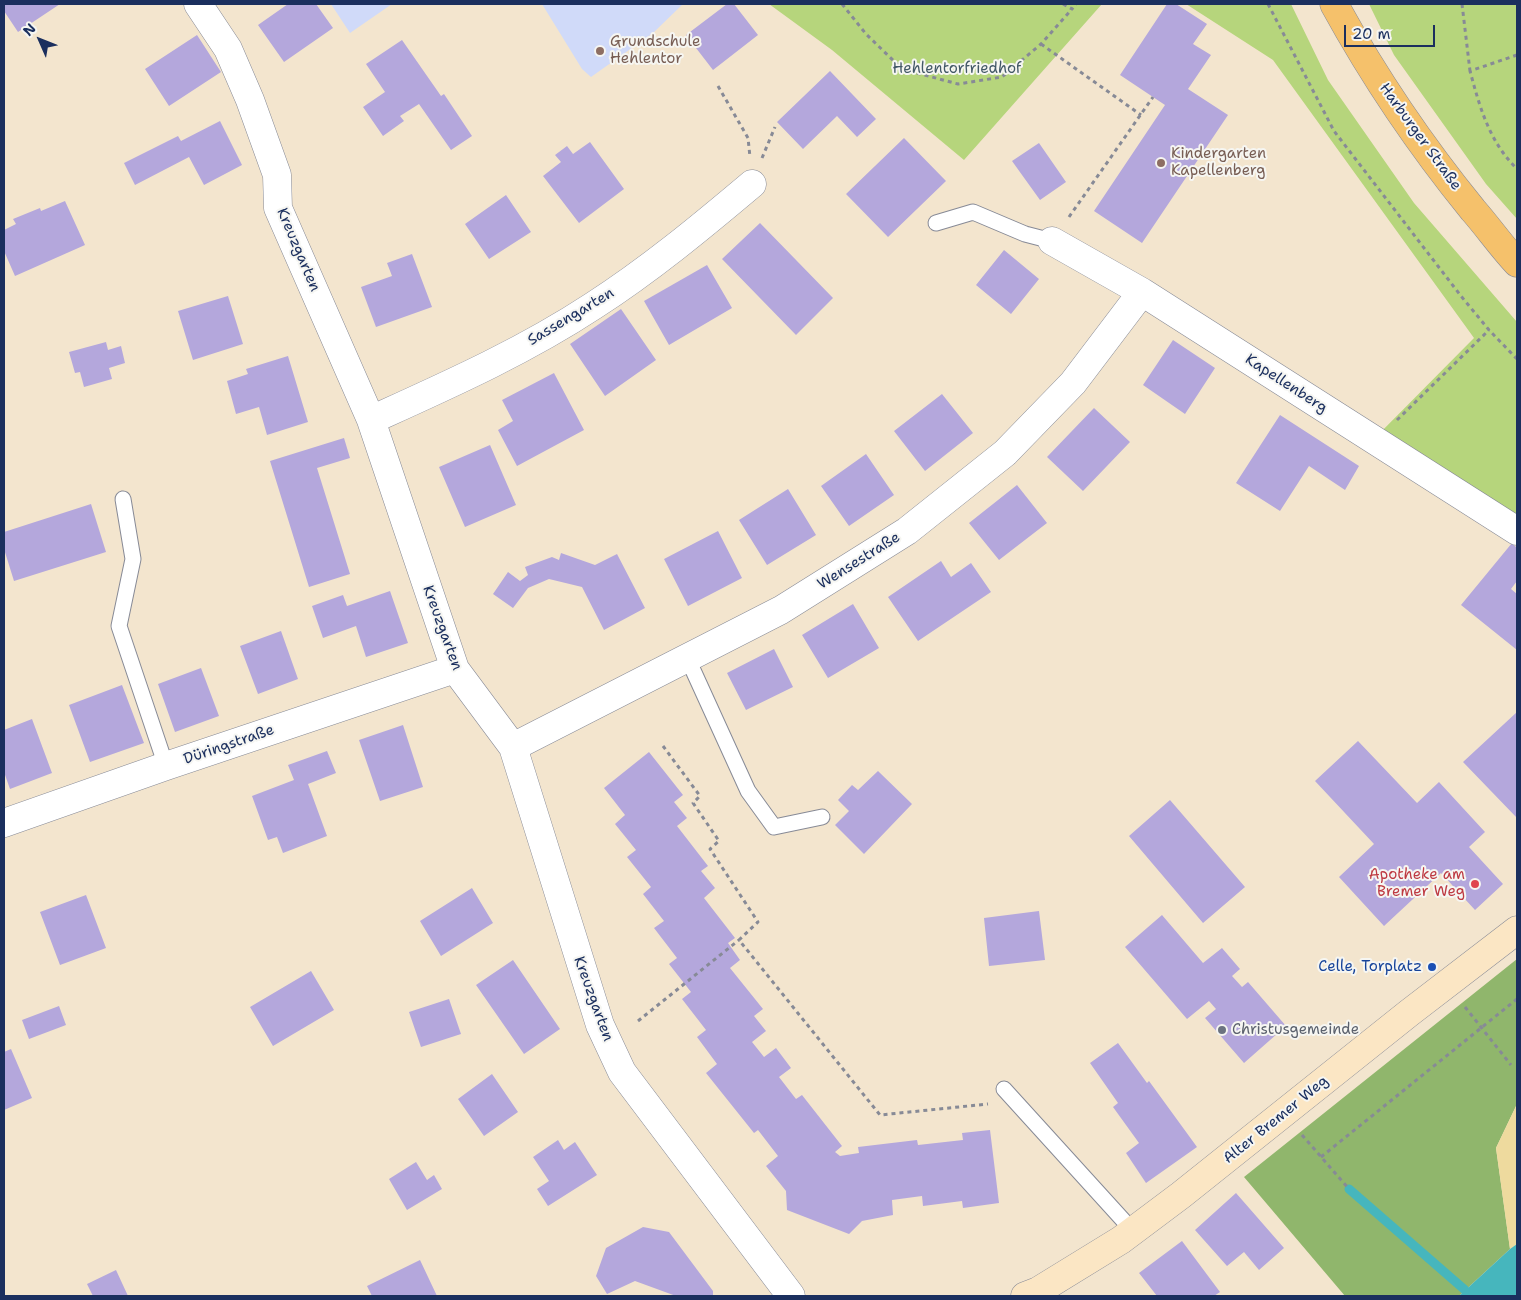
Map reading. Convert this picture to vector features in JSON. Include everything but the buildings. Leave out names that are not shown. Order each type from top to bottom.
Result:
[{"type":"main road","name":"Harburger Straße","points":[[1334,4],[1361,52],[1406,122],[1458,191],[1517,263]]},
{"type":"street","name":"Kreuzgarten","points":[[198,4],[228,49],[250,100],[277,176],[278,208],[371,420],[454,669],[512,746],[600,1025],[622,1072],[790,1296]]},
{"type":"street","name":"Sassengarten","points":[[371,420],[484,368],[592,307],[685,239],[752,184]]},
{"type":"street","name":"Kapellenberg","points":[[1052,241],[1142,292],[1517,531]]},
{"type":"street","name":"Wensestraße","points":[[512,746],[781,610],[907,531],[1006,453],[1073,382],[1142,292]]},
{"type":"street","name":"Düringstraße","points":[[4,823],[454,669]]},
{"type":"street","name":"Alter Bremer Weg","points":[[1025,1296],[1038,1291],[1133,1231],[1517,930]]},
{"type":"lane","points":[[936,223],[973,212],[1025,234],[1052,241]]},
{"type":"lane","points":[[123,499],[133,559],[119,626],[166,766]]},
{"type":"lane","points":[[686,657],[748,791],[774,827],[822,817]]},
{"type":"lane","points":[[1004,1089],[1133,1231]]},
{"type":"path","points":[[842,4],[866,34],[902,69],[958,84],[1002,77],[1042,44],[1076,4]]},
{"type":"path","points":[[1063,4],[1072,9]]},
{"type":"path","points":[[1268,4],[1334,131],[1489,330],[1517,359]]},
{"type":"path","points":[[1462,4],[1470,71],[1483,119],[1507,159],[1517,169]]},
{"type":"path","points":[[1042,44],[1141,115]]},
{"type":"path","points":[[1470,71],[1517,55]]},
{"type":"path","points":[[718,86],[748,138],[752,184]]},
{"type":"path","points":[[1052,241],[1153,97]]},
{"type":"path","points":[[1376,441],[1489,330]]},
{"type":"path","points":[[638,1021],[739,940],[758,922],[710,849],[719,841],[693,802],[700,796],[663,746]]},
{"type":"path","points":[[739,940],[880,1115],[1016,1102]]},
{"type":"path","points":[[1446,984],[1511,1065]]},
{"type":"path","points":[[1349,1190],[1321,1157],[1517,999]]},
{"type":"shaded area","points":[[331,4],[392,4],[350,33]]},
{"type":"shaded area","name":"Grundschule Hehlentor","points":[[542,4],[683,4],[653,33],[591,77],[582,69]]},
{"type":"green space","name":"Hehlentorfriedhof","points":[[769,4],[1102,4],[964,160],[832,50]]},
{"type":"green space","points":[[1186,4],[1291,4],[1328,80],[1414,203],[1517,322],[1517,541],[1368,445],[1474,338],[1273,60]]},
{"type":"green space","points":[[1369,4],[1517,4],[1517,219],[1486,184],[1394,55]]},
{"type":"green space","points":[[1517,959],[1517,1104],[1496,1148],[1510,1249],[1459,1296],[1345,1296],[1244,1177]]},
{"type":"sand","points":[[1517,1104],[1517,1244],[1510,1249],[1496,1148]]},
{"type":"water","points":[[1517,1244],[1517,1296],[1459,1296],[1510,1249]]},
{"type":"waterway","points":[[1349,1189],[1465,1290]]},
{"type":"place","name":"Grundschule Hehlentor","points":[[600,51]]},
{"type":"place","name":"Kindergarten Kapellenberg","points":[[1161,163]]},
{"type":"place","name":"Apotheke am Bremer Weg","points":[[1475,884]]},
{"type":"place","name":"Celle, Torplatz","points":[[1432,967]]},
{"type":"place","name":"Christusgemeinde","points":[[1222,1030]]}]
